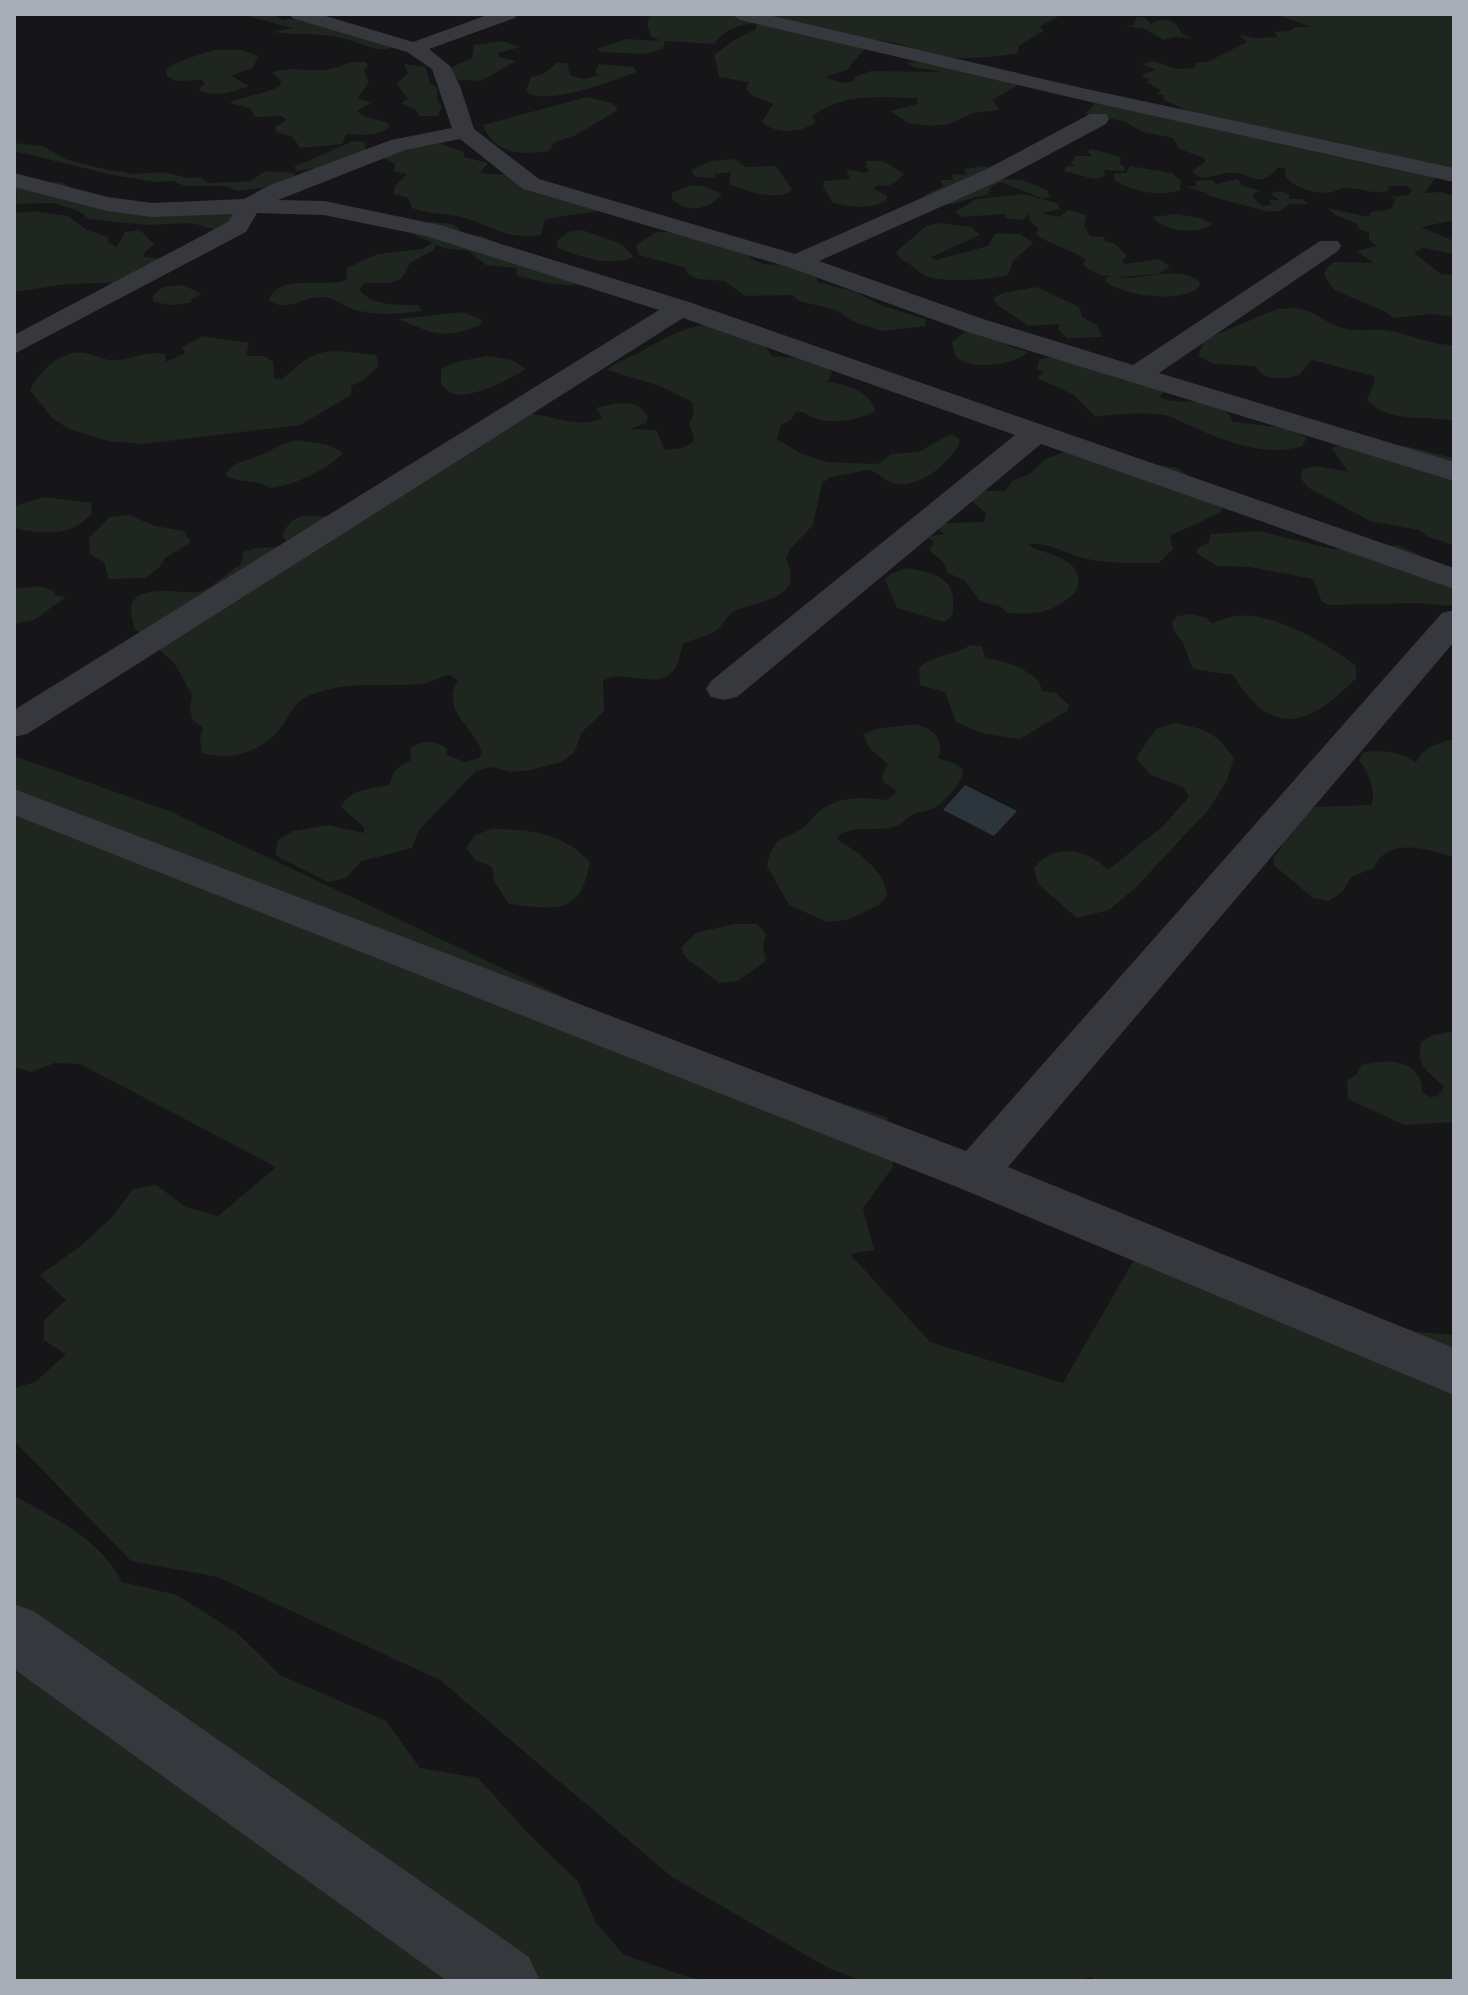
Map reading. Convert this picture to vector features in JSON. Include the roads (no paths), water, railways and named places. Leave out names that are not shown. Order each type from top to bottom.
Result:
[{"type":"street","points":[[299,14],[414,48],[440,66],[450,86],[464,132],[531,184],[797,262],[974,325],[1454,472]]},
{"type":"street","points":[[414,48],[508,14]]},
{"type":"street","points":[[740,14],[1082,94],[1454,175]]},
{"type":"street","points":[[797,262],[993,175],[1098,119]]},
{"type":"street","points":[[14,346],[237,227],[249,206],[305,179],[399,145],[464,132]]},
{"type":"street","points":[[305,179],[299,185],[300,198],[324,208]]},
{"type":"street","points":[[14,180],[107,204],[152,210],[249,206],[324,208],[431,230],[680,308],[1454,579]]},
{"type":"street","points":[[1138,374],[1329,246]]},
{"type":"street","points":[[14,726],[680,308]]},
{"type":"street","points":[[724,689],[1035,434]]},
{"type":"street","points":[[974,1174],[1454,620]]},
{"type":"street","points":[[14,801],[974,1174],[1454,1372]]},
{"type":"street","points":[[14,1633],[505,1981]]}]
